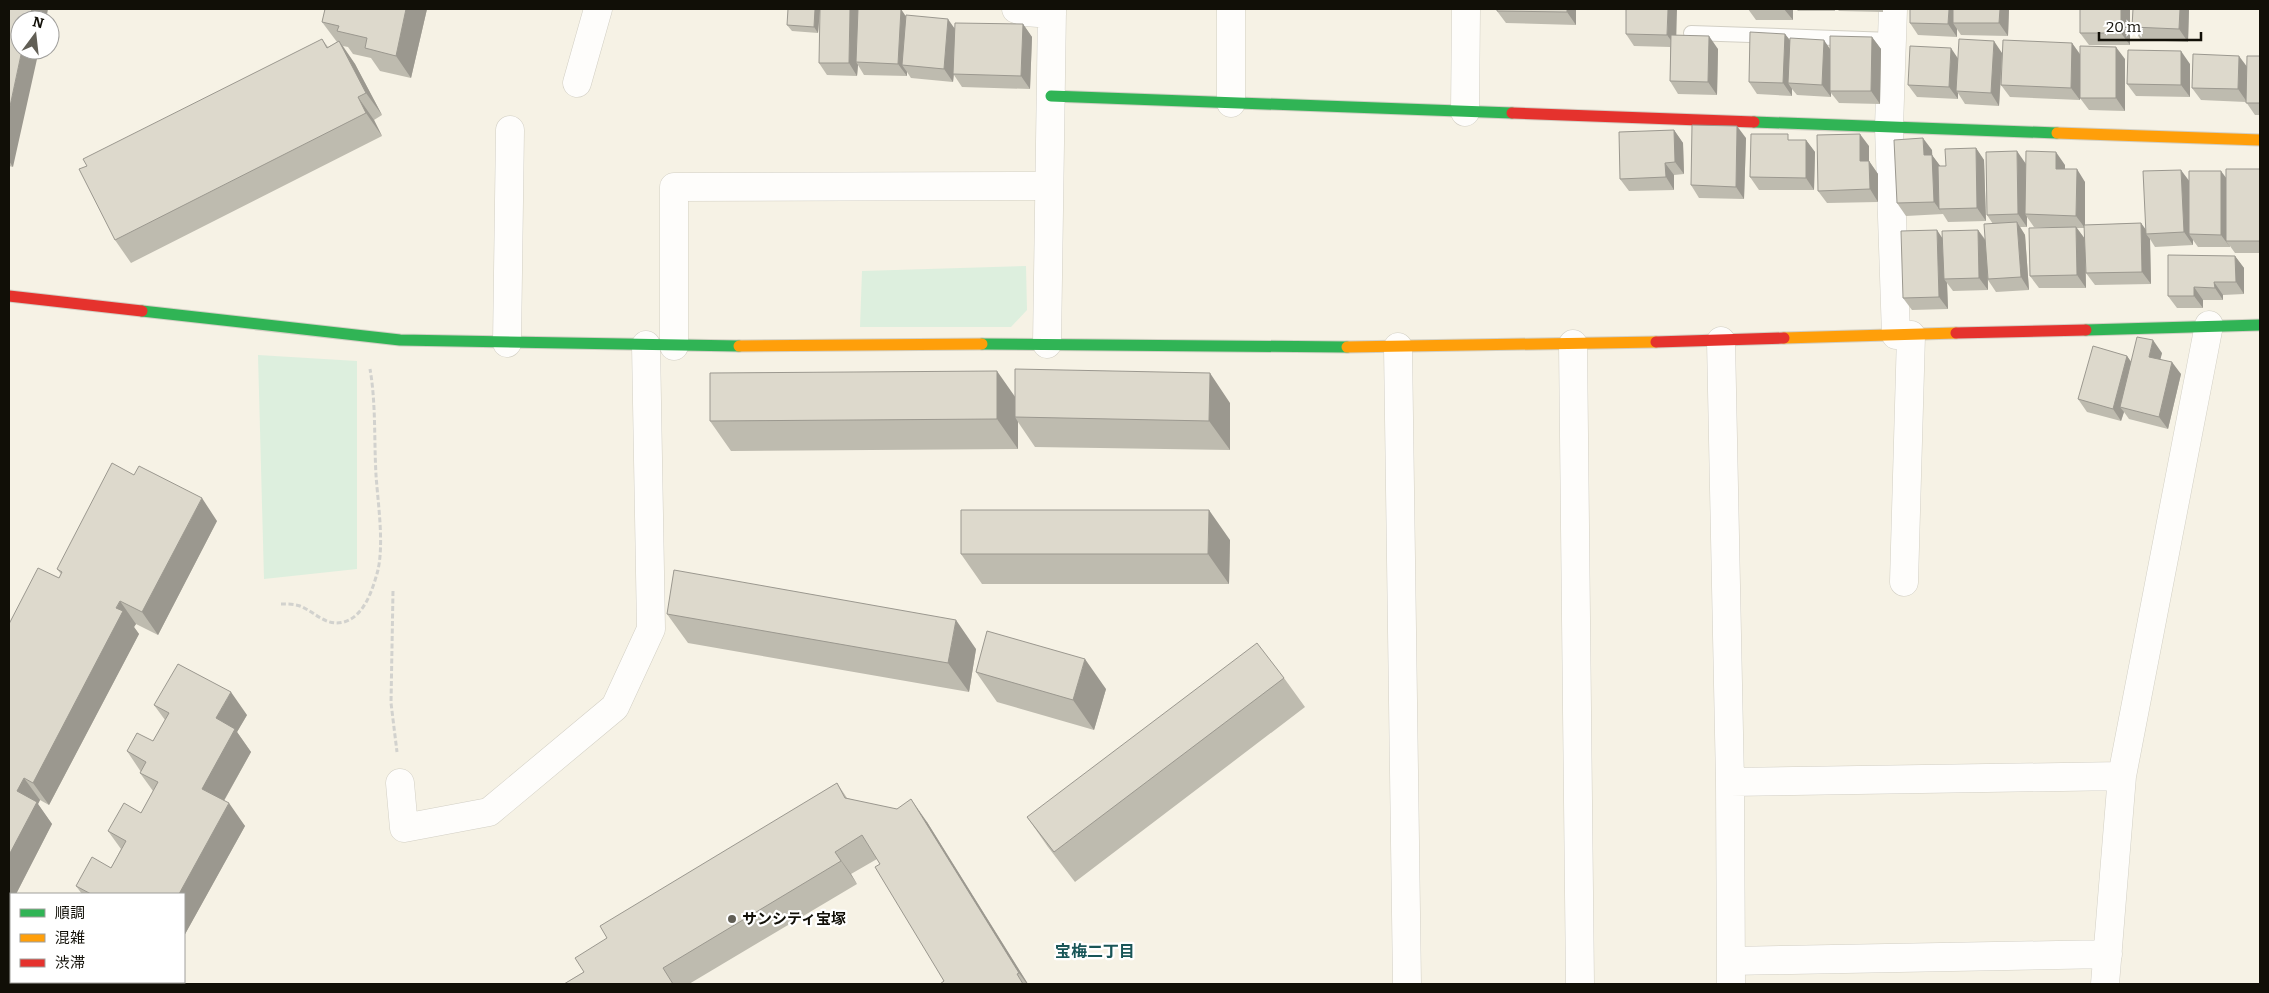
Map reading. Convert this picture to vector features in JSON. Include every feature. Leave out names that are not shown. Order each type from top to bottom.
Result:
[{"type":"street","points":[[577,83],[598,9]]},
{"type":"street","points":[[1016,9],[1025,12],[1052,11],[1047,344]]},
{"type":"street","points":[[1231,9],[1231,103]]},
{"type":"street","points":[[1464,112],[1466,9]]},
{"type":"street","points":[[1893,9],[1889,127],[1904,335],[1904,582]]},
{"type":"street","points":[[1051,96],[2260,140]]},
{"type":"street","points":[[507,343],[510,130]]},
{"type":"street","points":[[674,346],[674,187],[1049,186]]},
{"type":"street","points":[[9,296],[400,340],[674,346],[1047,344],[1398,347],[1721,341],[2209,325],[2260,325]]},
{"type":"street","points":[[2105,984],[2122,776],[2209,325]]},
{"type":"street","points":[[1721,341],[1730,782],[1730,973],[2108,954]]},
{"type":"street","points":[[1573,344],[1580,984]]},
{"type":"street","points":[[400,783],[404,828],[488,812],[615,707],[651,629],[646,345]]},
{"type":"street","points":[[1398,347],[1407,984]]},
{"type":"street","points":[[1730,782],[2122,776]]},
{"type":"lane","points":[[1691,33],[1892,40]]},
{"type":"path","points":[[281,604],[298,605],[323,621],[346,622],[358,614],[366,602],[372,587],[380,554],[371,369],[365,364]]},
{"type":"path","points":[[393,591],[391,704],[400,783]]},
{"type":"green space","points":[[1026,266],[1027,310],[1011,327],[860,327],[862,271]]},
{"type":"green space","points":[[258,355],[357,361],[357,569],[264,579]]},
{"type":"building","points":[[9,9],[32,9],[10,10],[10,60],[20,60],[9,111]]},
{"type":"building","points":[[325,9],[406,9],[396,56],[365,48],[367,38],[337,31],[339,26],[322,22]]},
{"type":"building","points":[[788,9],[815,9],[814,27],[787,25]]},
{"type":"building","points":[[820,9],[850,9],[849,63],[819,63]]},
{"type":"building","points":[[858,9],[901,9],[898,64],[856,62]]},
{"type":"building","points":[[1497,9],[1567,9],[1567,12],[1497,11]]},
{"type":"building","points":[[1626,9],[1668,9],[1667,35],[1626,34]]},
{"type":"building","points":[[1910,9],[1949,9],[1948,24],[1910,23]]},
{"type":"building","points":[[1953,9],[2000,9],[1999,23],[1953,23]]},
{"type":"building","points":[[2080,9],[2121,9],[2121,33],[2080,33]]},
{"type":"building","points":[[2133,9],[2180,9],[2179,29],[2132,27]]},
{"type":"building","points":[[906,15],[948,19],[944,69],[902,65]]},
{"type":"building","points":[[955,23],[1023,24],[1021,76],[953,74]]},
{"type":"building","points":[[1750,32],[1785,34],[1783,83],[1749,82]]},
{"type":"building","points":[[1671,35],[1709,36],[1708,82],[1670,81]]},
{"type":"building","points":[[1830,36],[1872,37],[1871,91],[1830,91]]},
{"type":"building","points":[[1790,38],[1824,40],[1822,85],[1788,83]]},
{"type":"building","points":[[322,39],[327,48],[339,41],[366,93],[358,97],[366,113],[115,240],[79,169],[87,166],[83,159]]},
{"type":"building","points":[[1959,39],[1994,41],[1991,93],[1956,91]]},
{"type":"building","points":[[2003,40],[2072,43],[2071,88],[2001,85]]},
{"type":"building","points":[[1910,46],[1951,48],[1949,87],[1908,85]]},
{"type":"building","points":[[2080,46],[2116,47],[2116,98],[2080,98]]},
{"type":"building","points":[[2128,50],[2181,51],[2181,85],[2127,84]]},
{"type":"building","points":[[2193,54],[2239,56],[2238,89],[2192,88]]},
{"type":"building","points":[[2247,56],[2260,56],[2260,103],[2246,103]]},
{"type":"building","points":[[1692,125],[1737,126],[1736,187],[1691,185]]},
{"type":"building","points":[[1674,130],[1675,162],[1665,163],[1666,177],[1620,179],[1619,132]]},
{"type":"building","points":[[1751,134],[1788,134],[1788,140],[1806,140],[1806,178],[1750,177]]},
{"type":"building","points":[[1860,134],[1860,161],[1869,161],[1870,189],[1818,191],[1817,135]]},
{"type":"building","points":[[1923,138],[1924,155],[1932,155],[1934,202],[1897,203],[1894,140]]},
{"type":"building","points":[[1976,148],[1977,208],[1939,209],[1938,166],[1946,166],[1945,149]]},
{"type":"building","points":[[2017,151],[2018,214],[1987,215],[1986,152]]},
{"type":"building","points":[[2026,151],[2056,152],[2056,169],[2077,169],[2076,216],[2025,214]]},
{"type":"building","points":[[2226,169],[2260,169],[2260,241],[2226,241]]},
{"type":"building","points":[[2181,170],[2184,232],[2146,234],[2143,171]]},
{"type":"building","points":[[2189,171],[2221,171],[2221,235],[2189,234]]},
{"type":"building","points":[[2017,222],[2021,277],[1988,279],[1984,224]]},
{"type":"building","points":[[2141,223],[2142,272],[2086,273],[2084,225]]},
{"type":"building","points":[[2076,227],[2077,275],[2030,276],[2029,228]]},
{"type":"building","points":[[1937,230],[1939,297],[1903,298],[1901,231]]},
{"type":"building","points":[[1978,230],[1979,278],[1944,279],[1942,231]]},
{"type":"building","points":[[2168,255],[2235,256],[2236,282],[2214,282],[2215,288],[2194,287],[2194,296],[2168,296]]},
{"type":"building","points":[[2137,337],[2153,340],[2149,357],[2172,362],[2159,417],[2120,407]]},
{"type":"building","points":[[2093,346],[2127,356],[2113,409],[2078,399]]},
{"type":"building","points":[[1015,369],[1210,373],[1209,421],[1015,417]]},
{"type":"building","points":[[997,371],[997,419],[710,421],[710,373]]},
{"type":"building","points":[[112,463],[134,475],[139,466],[202,498],[142,612],[120,601],[116,608],[123,611],[33,783],[24,778],[17,791],[37,802],[9,855],[9,624],[38,568],[59,578],[62,572],[57,569]]},
{"type":"building","points":[[961,510],[1209,510],[1208,554],[961,554]]},
{"type":"building","points":[[674,570],[956,620],[948,663],[667,614]]},
{"type":"building","points":[[987,631],[1085,659],[1073,700],[976,672]]},
{"type":"building","points":[[1257,643],[1284,678],[1054,852],[1027,817]]},
{"type":"building","points":[[178,664],[231,692],[216,718],[235,729],[202,789],[229,803],[180,893],[89,893],[76,886],[92,857],[111,868],[126,841],[108,831],[124,803],[141,813],[158,782],[140,773],[146,762],[127,751],[137,733],[153,741],[169,713],[154,705]]},
{"type":"building","name":"サンシティ宝塚","points":[[837,783],[845,798],[897,809],[911,799],[1019,973],[1017,974],[1023,984],[940,984],[944,981],[875,867],[880,864],[862,835],[835,852],[841,861],[663,968],[673,984],[564,984],[584,972],[575,958],[607,938],[600,926]]},
{"type":"building","points":[[68,983],[140,983],[140,984]]},
{"type":"traffic: fast","points":[[1051,96],[1512,113]]},
{"type":"traffic: fast","points":[[1754,122],[2057,133]]},
{"type":"traffic: fast","points":[[142,311],[400,340],[739,346]]},
{"type":"traffic: fast","points":[[2086,330],[2260,325]]},
{"type":"traffic: fast","points":[[982,344],[1347,347]]},
{"type":"traffic: slow","points":[[2057,133],[2260,140]]},
{"type":"traffic: slow","points":[[1784,338],[1956,333]]},
{"type":"traffic: slow","points":[[1347,347],[1656,342]]},
{"type":"traffic: slow","points":[[739,346],[982,344]]},
{"type":"traffic: jam","points":[[1512,113],[1754,122]]},
{"type":"traffic: jam","points":[[9,296],[142,311]]},
{"type":"traffic: jam","points":[[1956,333],[2086,330]]},
{"type":"traffic: jam","points":[[1656,342],[1784,338]]},
{"type":"place","name":"サンシティ宝塚","points":[[732,919]]},
{"type":"district","name":"宝梅二丁目","points":[[1095,951]]}]
